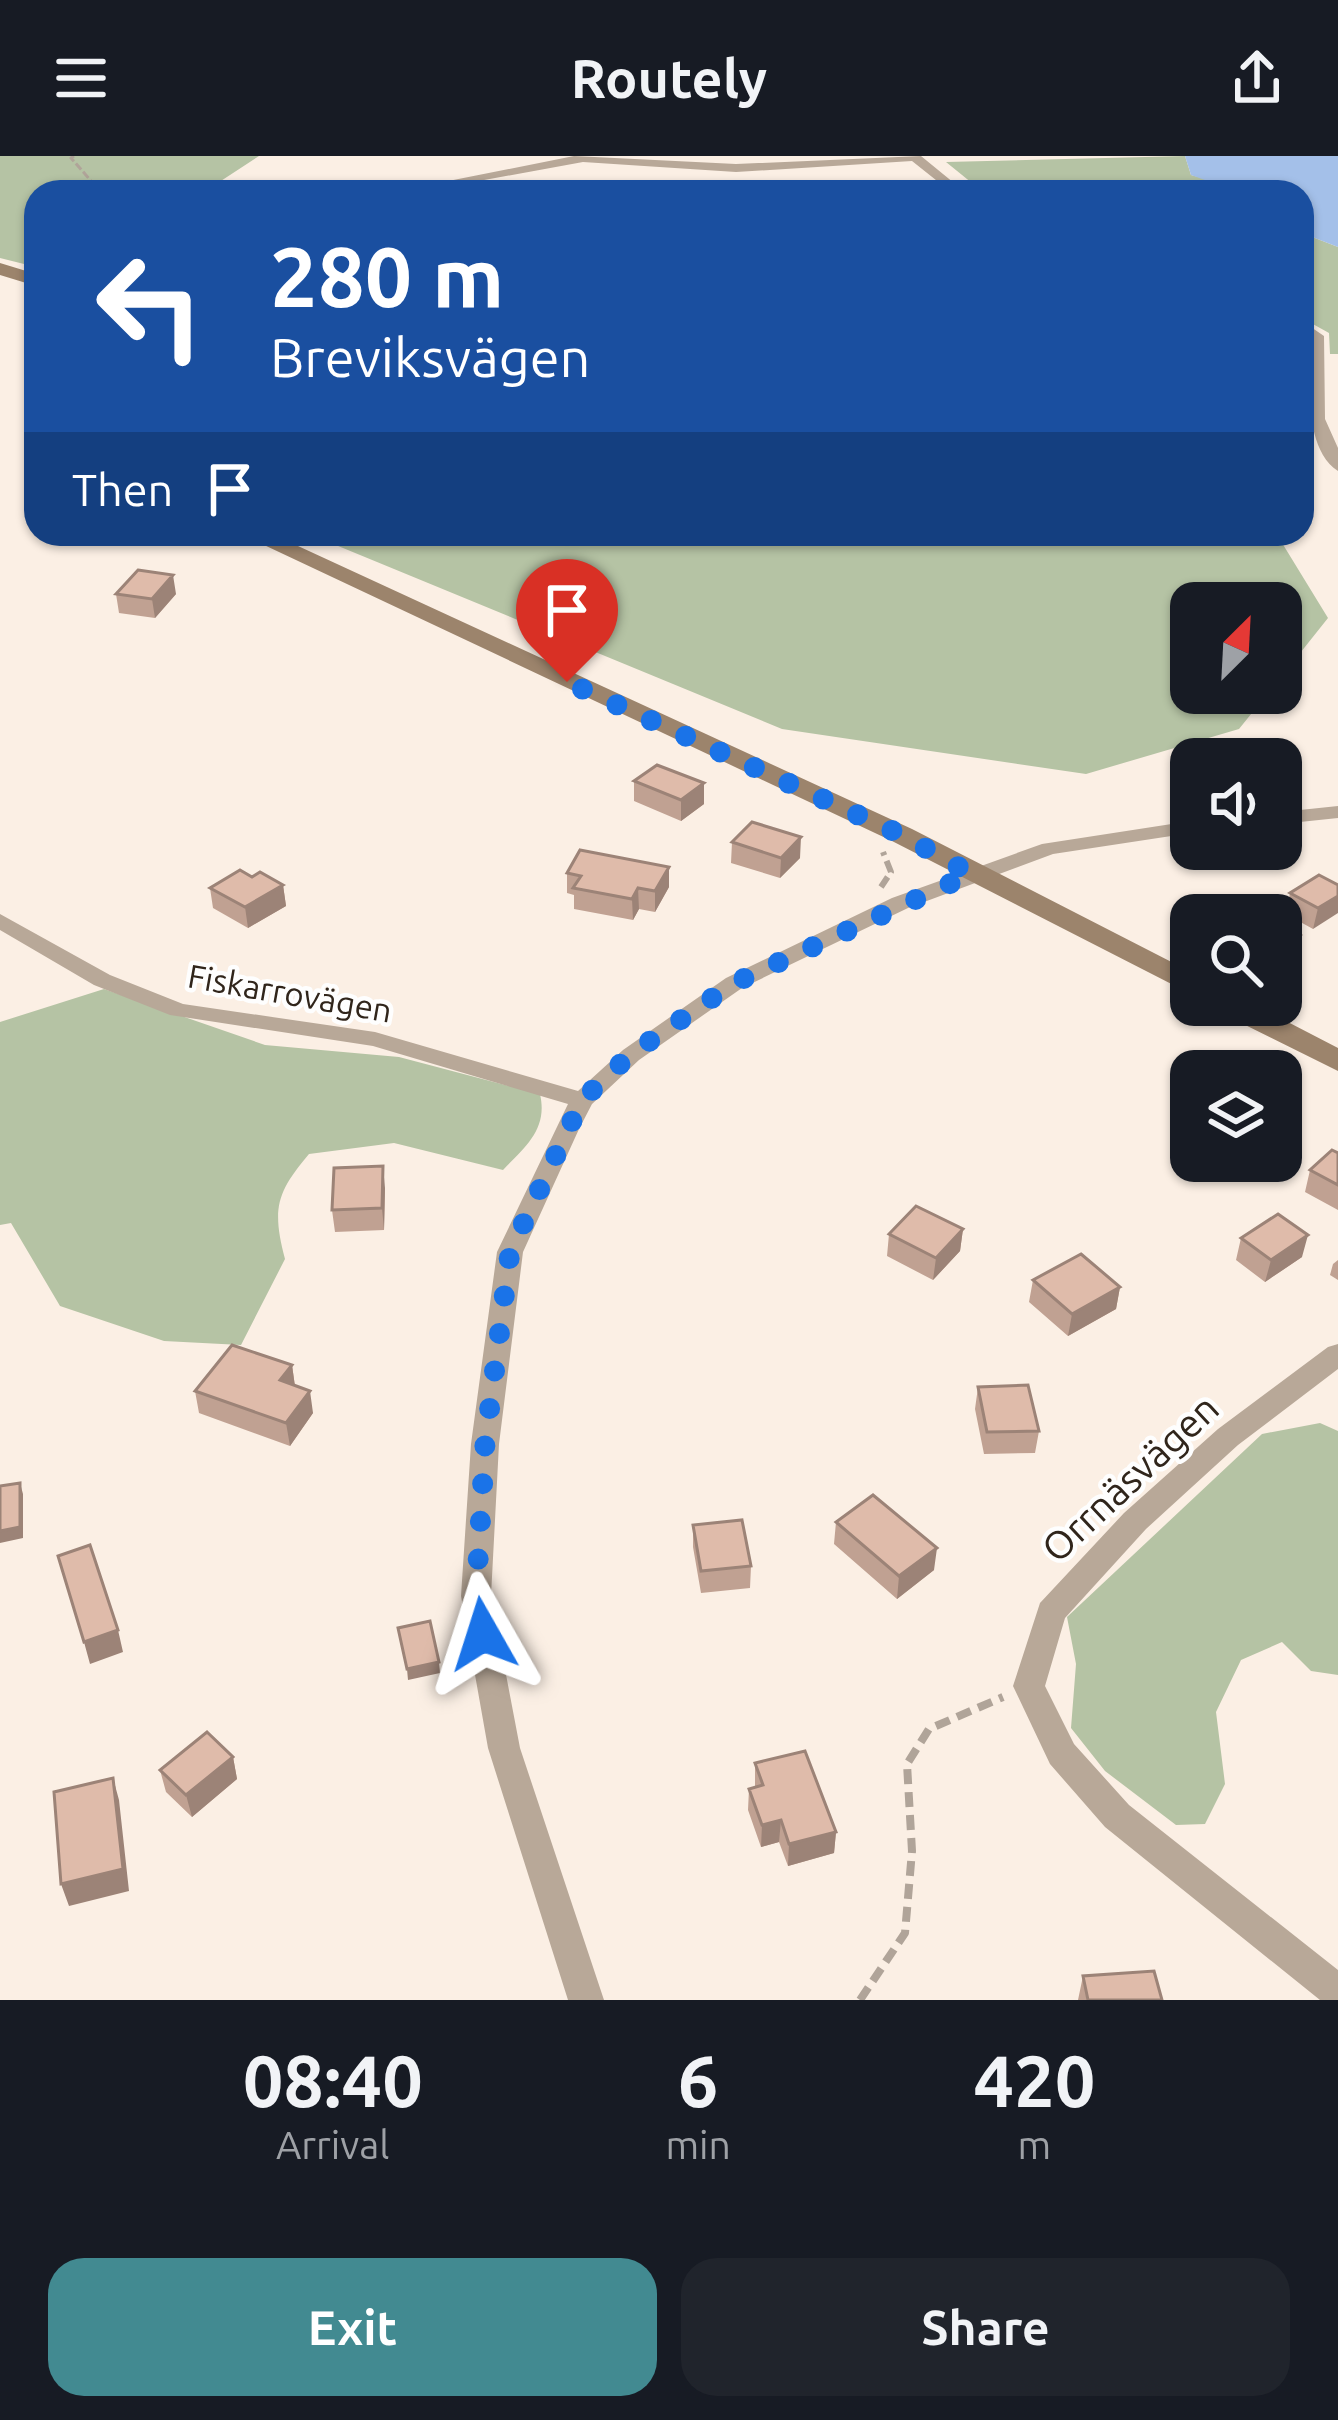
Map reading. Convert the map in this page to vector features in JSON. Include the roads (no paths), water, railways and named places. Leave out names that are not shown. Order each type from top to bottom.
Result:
[{"type":"main road","points":[[279,546],[902,835],[1170,974]]},
{"type":"main road","points":[[1270,1026],[1338,1061]]},
{"type":"street","points":[[464,180],[583,158],[736,168],[913,156],[944,180]]},
{"type":"street","points":[[1314,334],[1317,419],[1338,466]]},
{"type":"street","points":[[1302,816],[1338,812]]},
{"type":"street","points":[[586,2000],[504,1748],[476,1596],[485,1444],[510,1252],[582,1100],[631,1054],[734,983],[971,874],[1049,848],[1170,830]]},
{"type":"street","name":"Fiskarrovägen","points":[[0,921],[102,980],[178,1010],[375,1039],[582,1100]]},
{"type":"street","name":"Orrnäsvägen","points":[[1338,1354],[1228,1437],[1135,1521],[1051,1612],[1029,1686],[1062,1754],[1117,1816],[1338,1992]]},
{"type":"water","points":[[1185,156],[1338,156],[1338,247],[1314,238],[1314,180],[1205,180],[1191,175]]}]
